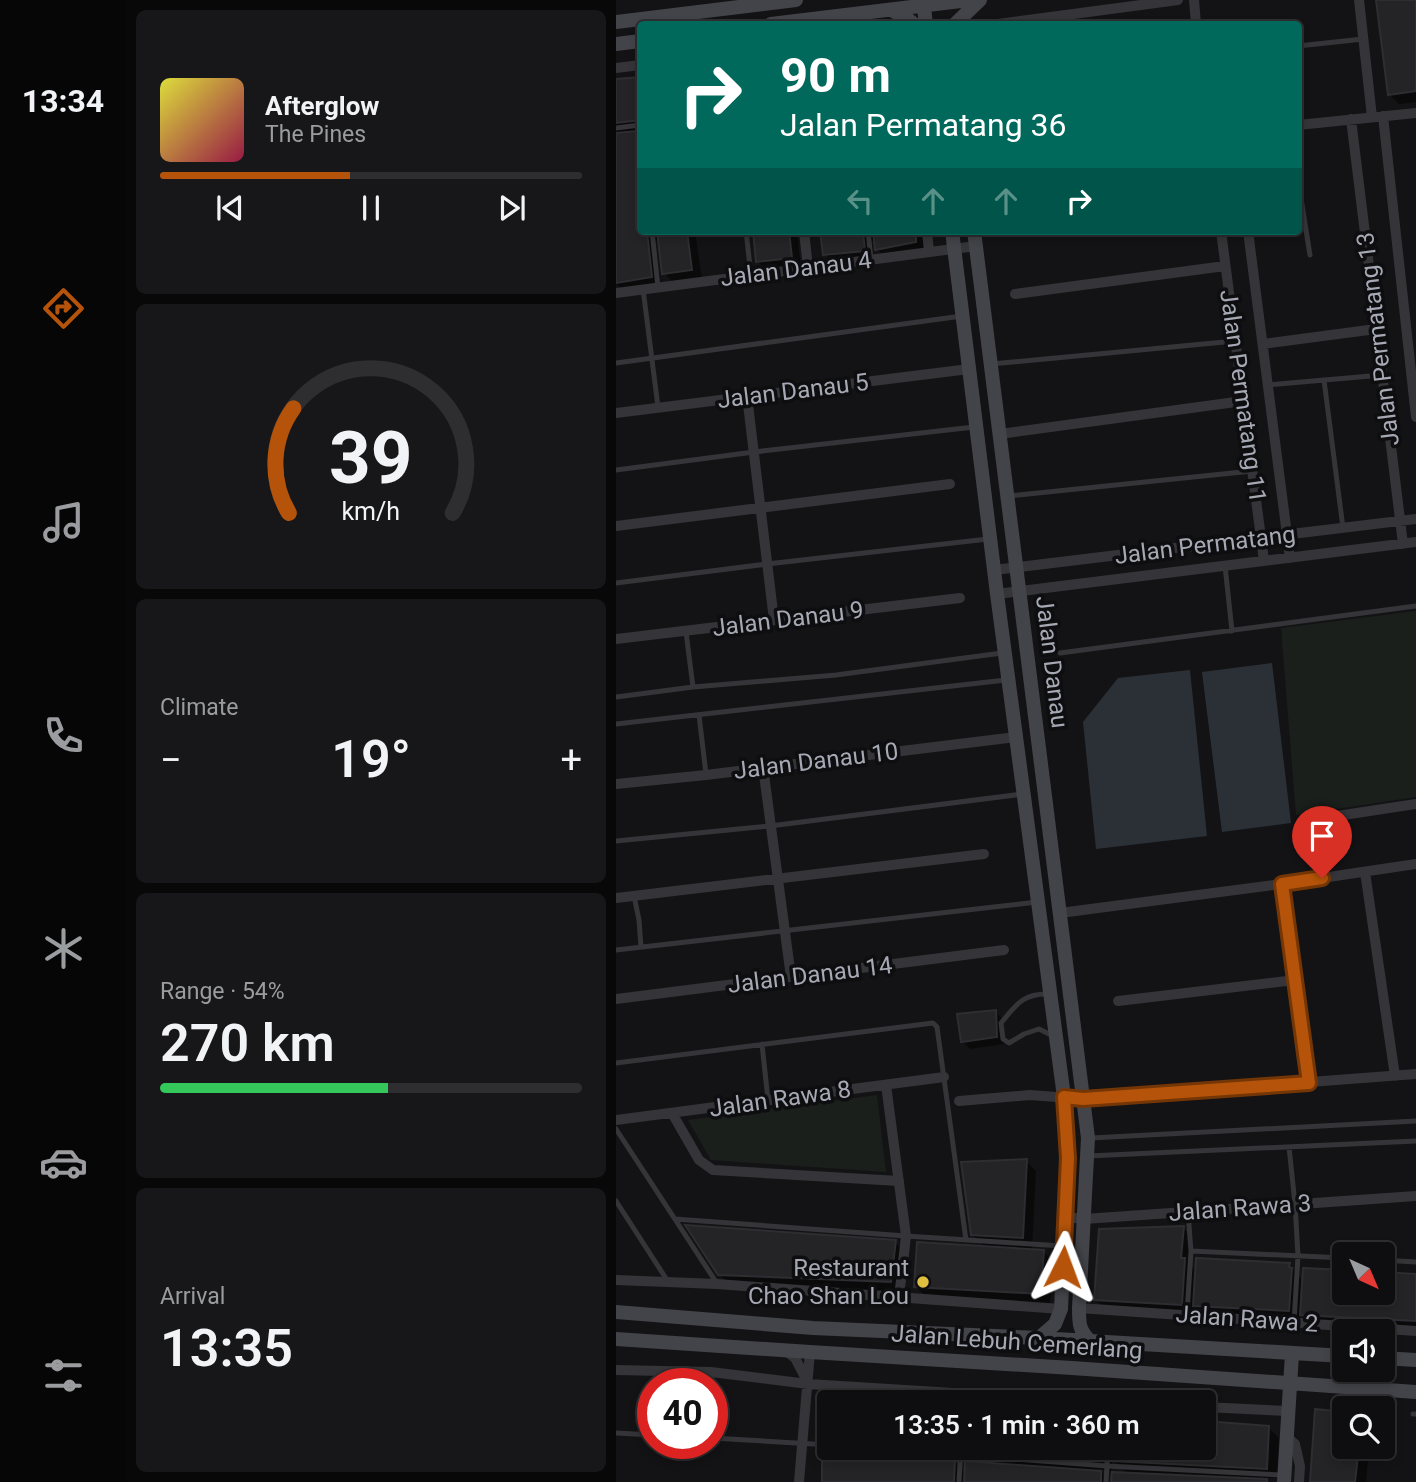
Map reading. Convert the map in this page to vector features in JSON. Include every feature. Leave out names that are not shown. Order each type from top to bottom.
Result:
[{"type":"street","points":[[616,22],[796,0]]},
{"type":"street","points":[[797,21],[891,10],[924,3],[969,0]]},
{"type":"street","points":[[958,21],[980,0]]},
{"type":"street","points":[[1020,21],[1178,0]]},
{"type":"street","points":[[1194,0],[1196,21]]},
{"type":"street","points":[[1359,0],[1416,417]]},
{"type":"street","points":[[945,1],[948,21]]},
{"type":"street","points":[[924,3],[926,21]]},
{"type":"street","points":[[891,10],[910,21]]},
{"type":"street","points":[[616,44],[637,41]]},
{"type":"street","points":[[616,68],[637,65]]},
{"type":"street","points":[[1302,125],[1416,113]]},
{"type":"street","name":"Jalan Permatang 13","points":[[1351,119],[1403,544]]},
{"type":"street","points":[[804,235],[808,268]]},
{"type":"street","points":[[927,235],[929,252]]},
{"type":"street","name":"Jalan Danau","points":[[952,235],[1064,1097],[1068,1158],[1060,1309]]},
{"type":"street","name":"Jalan Permatang 11","points":[[1221,235],[1264,561]]},
{"type":"street","points":[[1249,235],[1290,558]]},
{"type":"street","name":"Jalan Danau 4","points":[[616,293],[954,249],[975,238]]},
{"type":"street","name":"Jalan Danau","points":[[975,238],[1088,1138],[1079,1308]]},
{"type":"street","points":[[1015,294],[1225,266]]},
{"type":"street","points":[[1263,344],[1376,329]]},
{"type":"street","name":"Jalan Danau 5","points":[[616,413],[969,369]]},
{"type":"street","points":[[747,396],[774,620]]},
{"type":"street","points":[[1000,434],[1243,401]]},
{"type":"street","points":[[616,526],[950,484]]},
{"type":"street","name":"Jalan Permatang","points":[[994,570],[1416,519]]},
{"type":"street","name":"Jalan Permatang","points":[[997,594],[1416,542]]},
{"type":"street","points":[[1403,544],[1416,551]]},
{"type":"street","name":"Jalan Danau 9","points":[[616,639],[960,598]]},
{"type":"street","name":"Jalan Danau 10","points":[[616,784],[1016,737]]},
{"type":"street","points":[[763,767],[791,977]]},
{"type":"street","points":[[1322,878],[1317,819],[1416,804]]},
{"type":"street","points":[[616,898],[984,854]]},
{"type":"street","points":[[1060,913],[1416,864]]},
{"type":"street","points":[[1365,872],[1395,1076]]},
{"type":"street","points":[[1282,884],[1309,1083]]},
{"type":"street","name":"Jalan Danau 14","points":[[616,999],[1004,950]]},
{"type":"street","points":[[1118,1001],[1295,980]]},
{"type":"street","points":[[959,1101],[1030,1095],[1083,1099],[1416,1074]]},
{"type":"street","name":"Jalan Rawa 8","points":[[616,1120],[944,1077]]},
{"type":"street","points":[[886,1084],[906,1236],[899,1297]]},
{"type":"street","points":[[672,1113],[699,1160],[713,1170],[899,1181]]},
{"type":"street","name":"Jalan Rawa 3","points":[[1065,1217],[1084,1219],[1416,1196]]},
{"type":"street","points":[[616,1280],[717,1284],[1060,1309],[1055,1324],[1039,1338]]},
{"type":"street","points":[[1079,1308],[1080,1325],[1083,1334],[1090,1341]]},
{"type":"street","name":"Jalan Rawa 2","points":[[1079,1308],[1416,1331]]},
{"type":"street","name":"Jalan Lebuh Cemerlang","points":[[616,1312],[813,1328],[1332,1356]]},
{"type":"street","name":"Jalan Lebuh Cemerlang","points":[[616,1339],[1416,1392]]},
{"type":"street","points":[[785,1350],[795,1358],[808,1384]]},
{"type":"street","points":[[799,1482],[810,1352]]},
{"type":"street","points":[[1285,1478],[1292,1354]]},
{"type":"street","points":[[1395,1359],[1416,1360]]},
{"type":"street","points":[[616,1370],[711,1372],[876,1390]]},
{"type":"street","points":[[1266,1382],[1288,1411]]},
{"type":"street","points":[[1216,1408],[1288,1411]]},
{"type":"street","points":[[1287,1437],[1295,1444],[1300,1466],[1299,1482]]},
{"type":"lane","points":[[1302,46],[1363,39]]},
{"type":"lane","points":[[616,128],[637,127]]},
{"type":"lane","points":[[1302,205],[1310,255]]},
{"type":"lane","points":[[652,235],[659,288]]},
{"type":"lane","points":[[746,235],[751,275]]},
{"type":"lane","points":[[868,235],[871,260]]},
{"type":"lane","points":[[643,289],[658,407]]},
{"type":"lane","points":[[616,363],[962,316]]},
{"type":"lane","points":[[991,364],[1235,341]]},
{"type":"lane","points":[[1268,386],[1382,375]]},
{"type":"lane","points":[[1324,380],[1343,528]]},
{"type":"lane","points":[[616,470],[976,427]]},
{"type":"lane","points":[[1008,496],[1252,471]]},
{"type":"lane","points":[[616,583],[990,539]]},
{"type":"lane","points":[[1225,566],[1232,631]]},
{"type":"lane","points":[[1060,653],[1416,606]]},
{"type":"lane","points":[[686,631],[693,688]]},
{"type":"lane","points":[[616,697],[836,675],[1005,653]]},
{"type":"lane","points":[[616,724],[1008,679]]},
{"type":"lane","points":[[699,715],[706,775]]},
{"type":"lane","points":[[616,841],[770,826],[1024,794]]},
{"type":"lane","points":[[634,895],[641,947]]},
{"type":"lane","points":[[616,950],[1038,901]]},
{"type":"lane","points":[[1050,994],[1037,993],[1019,1002],[1001,1023],[1003,1039],[1009,1044],[1024,1034],[1039,1029],[1056,1038]]},
{"type":"lane","points":[[616,1063],[933,1023],[937,1027],[966,1240]]},
{"type":"lane","points":[[762,1044],[768,1100]]},
{"type":"lane","points":[[1088,1138],[1416,1121]]},
{"type":"lane","points":[[616,1129],[717,1284]]},
{"type":"lane","points":[[1088,1156],[1416,1141]]},
{"type":"lane","points":[[1289,1147],[1298,1256],[1294,1322]]},
{"type":"lane","points":[[616,1201],[669,1283]]},
{"type":"lane","points":[[1187,1315],[1191,1251],[1188,1212]]},
{"type":"lane","points":[[674,1219],[1064,1246]]},
{"type":"lane","points":[[1191,1251],[1332,1257]]},
{"type":"lane","points":[[1395,1261],[1416,1262]]},
{"type":"lane","points":[[616,1433],[637,1434]]},
{"type":"lane","points":[[728,1439],[817,1444]]},
{"type":"lane","points":[[959,1482],[961,1460]]},
{"type":"lane","points":[[1027,1460],[1285,1478]]},
{"type":"lane","points":[[1106,1482],[1107,1460]]},
{"type":"shaded area","points":[[1416,611],[1416,797],[1296,815],[1281,628]]},
{"type":"shaded area","points":[[1272,663],[1291,823],[1222,832],[1202,672]]},
{"type":"shaded area","points":[[1190,670],[1207,836],[1096,849],[1083,722],[1118,678]]},
{"type":"shaded area","points":[[877,1095],[886,1172],[711,1160],[688,1120]]},
{"type":"building","points":[[1376,0],[1416,0],[1416,91],[1388,95]]},
{"type":"building","points":[[637,77],[637,120],[616,123],[616,79]]},
{"type":"building","points":[[637,131],[637,235],[647,235],[652,277],[616,283],[616,133]]},
{"type":"building","points":[[657,235],[688,235],[692,270],[662,274]]},
{"type":"building","points":[[753,235],[789,235],[792,258],[756,262]]},
{"type":"building","points":[[820,235],[863,235],[865,251],[823,255]]},
{"type":"building","points":[[873,235],[916,235],[916,242],[875,250]]},
{"type":"building","points":[[996,1010],[997,1037],[961,1042],[957,1014]]},
{"type":"building","points":[[1027,1159],[1023,1238],[971,1235],[961,1162]]},
{"type":"building","points":[[685,1225],[896,1240],[891,1282],[718,1275]]},
{"type":"building","points":[[1184,1226],[1181,1258],[1185,1258],[1182,1305],[1094,1300],[1099,1229]]},
{"type":"building","points":[[917,1242],[1044,1250],[1041,1294],[914,1287]]},
{"type":"building","points":[[1196,1258],[1290,1263],[1289,1267],[1292,1268],[1289,1311],[1193,1306]]},
{"type":"building","points":[[1303,1268],[1332,1269],[1332,1306],[1395,1306],[1395,1273],[1416,1274],[1416,1321],[1300,1315]]},
{"type":"building","points":[[1315,1409],[1332,1411],[1332,1459],[1358,1459],[1355,1482],[1310,1482]]},
{"type":"building","points":[[1216,1422],[1269,1426],[1267,1469],[1112,1461],[1216,1460]]},
{"type":"building","points":[[822,1460],[955,1460],[954,1482],[822,1482]]},
{"type":"building","points":[[965,1461],[1101,1471],[1101,1482],[964,1482]]},
{"type":"building","points":[[1112,1472],[1267,1479],[1267,1482],[1111,1482]]},
{"type":"place","name":"Restaurant Chao Shan Lou","points":[[923,1282]]},
{"type":"route","points":[[1063,1267],[1068,1158],[1064,1097],[1083,1099],[1309,1083],[1282,884],[1322,878]]}]
